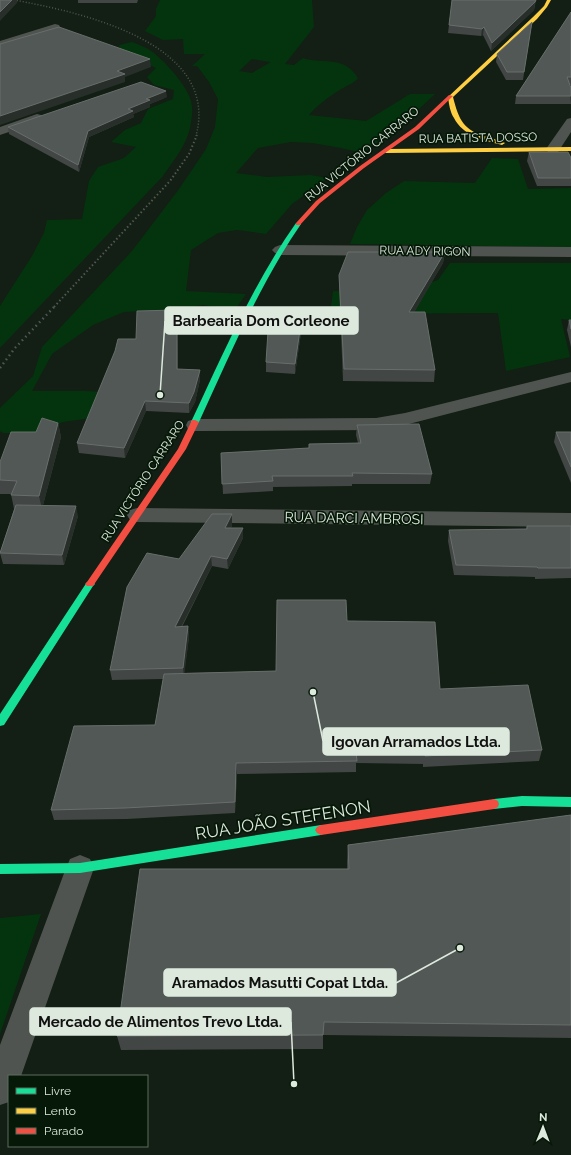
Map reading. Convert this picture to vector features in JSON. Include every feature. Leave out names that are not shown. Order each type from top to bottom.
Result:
[{"type":"main road","name":"RUA VICTÓRIO CARRARO","points":[[0,722],[102,566],[182,449],[195,425],[247,312],[280,250],[296,227],[318,202],[362,167],[417,128],[535,18],[546,6],[549,0]]},
{"type":"main road","points":[[450,97],[456,120],[467,130],[485,139],[547,149]]},
{"type":"main road","name":"RUA BATISTA DOSSO","points":[[386,151],[571,149]]},
{"type":"main road","name":"RUA JOÃO STEFENON","points":[[0,869],[80,868],[467,807],[522,802],[571,802]]},
{"type":"street","points":[[0,45],[55,27]]},
{"type":"street","points":[[0,131],[45,116]]},
{"type":"street","points":[[547,149],[571,122]]},
{"type":"street","name":"RUA ADY RIGON","points":[[280,250],[571,252]]},
{"type":"street","points":[[195,425],[376,424],[405,419],[571,377]]},
{"type":"street","name":"RUA DARCI AMBROSI","points":[[137,515],[571,520]]},
{"type":"street","points":[[0,1089],[80,868]]},
{"type":"green space","points":[[160,0],[312,0],[314,27],[285,64],[294,65],[303,58],[341,63],[353,71],[358,78],[336,92],[309,115],[366,121],[410,94],[435,94],[403,124],[362,153],[312,143],[291,142],[258,148],[236,173],[267,177],[310,175],[328,178],[292,204],[266,234],[237,230],[218,233],[191,250],[186,291],[246,294],[235,310],[203,305],[178,309],[124,312],[93,325],[52,354],[32,391],[86,391],[119,393],[99,417],[63,422],[34,433],[3,433],[0,431],[0,408],[33,376],[42,347],[132,251],[179,189],[206,149],[215,127],[218,99],[209,82],[197,66],[192,66],[205,54],[184,54],[183,39],[163,40],[145,31],[156,16],[156,9]],"holes":[[[252,59],[271,62],[252,73],[239,71]]]},
{"type":"green space","points":[[132,42],[147,48],[157,56],[177,76],[188,92],[191,100],[192,112],[190,128],[186,141],[163,176],[0,348],[0,306],[32,256],[44,233],[47,220],[82,219],[89,181],[98,167],[124,158],[136,147],[111,142],[125,130],[141,123],[148,109],[173,99],[174,90],[154,85],[147,77],[156,68],[121,51],[119,45]]},
{"type":"green space","points":[[492,158],[518,159],[528,189],[571,188],[571,247],[350,244],[357,227],[367,210],[386,193],[404,181],[475,183]]},
{"type":"green space","points":[[450,263],[571,263],[571,320],[561,319],[570,357],[506,371],[498,313],[330,314],[333,291],[399,293],[438,280]]},
{"type":"green space","points":[[41,914],[0,1034],[0,918]]},
{"type":"building","points":[[0,0],[12,0],[0,12]]},
{"type":"building","points":[[452,0],[536,0],[492,43],[484,27],[482,29],[449,25]]},
{"type":"building","points":[[571,12],[571,77],[567,77],[571,88],[571,96],[516,96]]},
{"type":"building","points":[[532,22],[524,72],[507,72],[497,54]]},
{"type":"building","points":[[59,27],[150,59],[117,71],[125,74],[0,116],[0,44]]},
{"type":"building","points":[[141,82],[166,91],[146,99],[150,100],[128,109],[133,111],[88,131],[78,165],[8,127]]},
{"type":"building","points":[[529,152],[568,152],[571,158],[571,178],[538,178]]},
{"type":"building","points":[[348,252],[445,252],[409,312],[425,312],[435,370],[344,369],[339,275]]},
{"type":"building","points":[[177,310],[177,369],[200,370],[194,392],[189,403],[145,401],[124,448],[77,443],[115,351],[118,339],[136,339],[137,311]]},
{"type":"building","points":[[269,316],[302,316],[295,364],[266,362]]},
{"type":"building","points":[[42,418],[58,423],[39,496],[11,495],[17,481],[0,480],[0,462],[11,432],[36,432]]},
{"type":"building","points":[[419,424],[432,474],[352,473],[353,476],[272,476],[273,481],[222,484],[221,453],[309,448],[309,444],[361,443],[357,425]]},
{"type":"building","points":[[556,432],[571,432],[571,467]]},
{"type":"building","points":[[16,505],[76,506],[62,555],[0,553]]},
{"type":"building","points":[[212,514],[232,514],[225,528],[243,528],[227,559],[211,556],[175,627],[188,626],[183,668],[110,670],[127,587],[147,553],[179,559]]},
{"type":"building","points":[[527,526],[571,526],[571,568],[456,565],[449,530],[527,529]]},
{"type":"building","points":[[277,600],[346,600],[347,621],[435,622],[440,689],[528,685],[542,750],[425,756],[425,753],[356,752],[357,761],[236,763],[235,802],[125,808],[51,810],[74,726],[155,725],[164,674],[276,671]]},
{"type":"building","points":[[571,815],[571,1025],[324,1022],[323,1035],[117,1036],[140,869],[349,869],[348,845]]},
{"type":"railway","points":[[14,0],[42,5],[107,24],[139,37],[167,55],[187,77],[198,104],[196,136]]},
{"type":"railway","points":[[54,307],[170,181],[189,154],[197,135]]},
{"type":"railway","points":[[0,368],[15,348],[55,306]]},
{"type":"traffic: fast","points":[[195,422],[247,312],[280,250],[298,224]]},
{"type":"traffic: fast","points":[[0,722],[90,584]]},
{"type":"traffic: fast","points":[[494,804],[522,801],[571,802]]},
{"type":"traffic: fast","points":[[0,869],[80,868],[321,830]]},
{"type":"traffic: slow","points":[[451,96],[535,18],[546,6],[549,0]]},
{"type":"traffic: slow","points":[[450,97],[456,118],[465,129],[489,140],[502,143]]},
{"type":"traffic: slow","points":[[386,151],[571,149]]},
{"type":"traffic: jam","points":[[298,224],[318,202],[362,167],[417,128],[451,96]]},
{"type":"traffic: jam","points":[[90,584],[182,449],[195,422]]},
{"type":"traffic: jam","points":[[321,830],[494,804]]},
{"type":"place","name":"Barbearia Dom Corleone","points":[[160,395]]},
{"type":"place","name":"Igovan Arramados Ltda.","points":[[313,692]]},
{"type":"place","name":"Aramados Masutti Copat Ltda.","points":[[460,948]]},
{"type":"place","name":"Mercado de Alimentos Trevo Ltda.","points":[[294,1084]]}]
